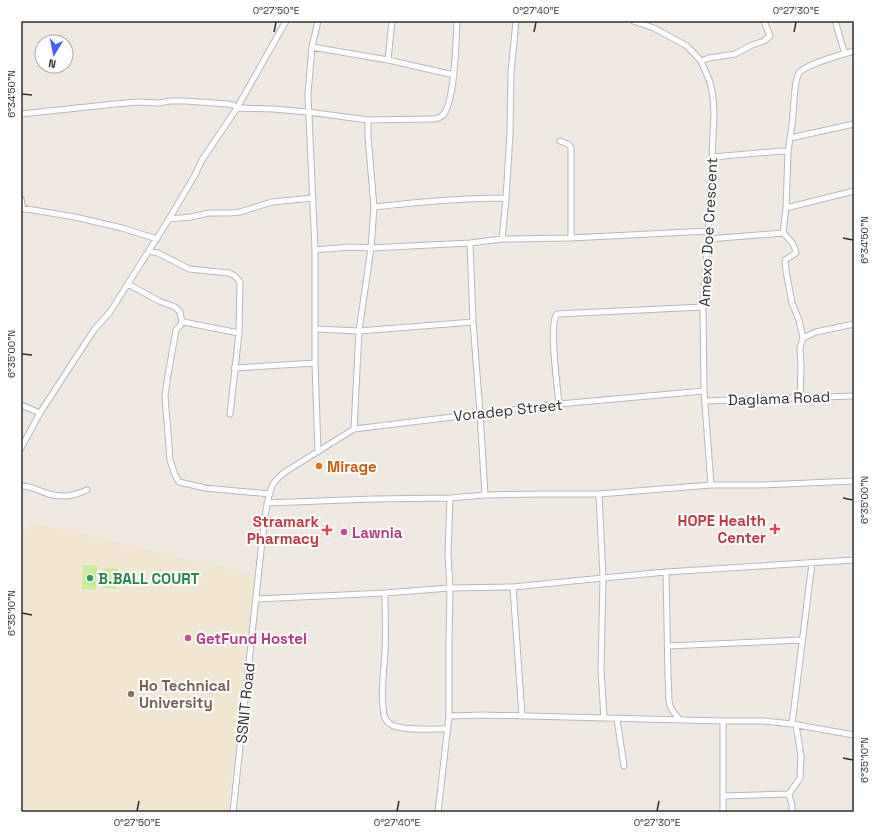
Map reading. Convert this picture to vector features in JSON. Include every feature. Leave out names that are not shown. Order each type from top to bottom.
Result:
[{"type":"street","points":[[21,448],[40,413],[94,330],[110,312],[149,252],[195,175],[202,160],[237,108],[286,21]]},
{"type":"street","points":[[318,21],[312,47],[308,94],[315,250],[315,363],[318,452]]},
{"type":"street","points":[[388,60],[392,21]]},
{"type":"street","points":[[21,114],[115,104],[139,102],[159,103],[170,101],[228,104],[237,108],[308,112],[368,120],[439,118],[444,114],[449,101],[454,75],[457,21]]},
{"type":"street","points":[[502,239],[510,134],[511,72],[516,21]]},
{"type":"street","name":"Amexo Doe Crescent","points":[[633,21],[654,28],[687,46],[700,61],[710,82],[713,97],[714,114],[712,157],[703,307],[704,391],[712,485]]},
{"type":"street","points":[[654,28],[657,21]]},
{"type":"street","points":[[700,61],[735,54],[764,40],[770,36],[764,21]]},
{"type":"street","points":[[835,21],[845,54]]},
{"type":"street","points":[[312,47],[388,60],[454,75]]},
{"type":"street","points":[[783,233],[786,208],[788,152],[796,84],[799,74],[805,68],[854,51]]},
{"type":"street","points":[[354,429],[359,331],[371,248],[374,207],[368,120]]},
{"type":"street","points":[[790,138],[854,124]]},
{"type":"street","points":[[560,141],[568,144],[571,148],[571,238]]},
{"type":"street","points":[[712,157],[781,151],[788,152]]},
{"type":"street","points":[[786,208],[854,191]]},
{"type":"street","points":[[21,198],[22,208],[76,217],[122,228],[157,239]]},
{"type":"street","points":[[169,219],[209,213],[240,212],[272,202],[313,198]]},
{"type":"street","points":[[374,207],[473,198],[506,198]]},
{"type":"street","points":[[315,250],[350,247],[371,248],[470,243],[502,239],[571,238],[708,231]]},
{"type":"street","points":[[708,239],[783,233],[791,241],[796,253],[785,260],[792,303],[799,320],[803,338],[800,348],[800,398]]},
{"type":"street","points":[[470,243],[473,322],[485,495]]},
{"type":"street","points":[[149,252],[158,253],[189,269],[229,273],[235,276],[240,282],[239,333],[230,414]]},
{"type":"street","points":[[128,284],[159,301],[175,306],[180,312],[182,323]]},
{"type":"street","points":[[559,404],[554,356],[555,315],[703,307]]},
{"type":"street","points":[[239,333],[184,322],[176,330],[165,396],[170,460],[179,482],[205,488],[270,494]]},
{"type":"street","points":[[315,329],[359,331],[473,322]]},
{"type":"street","points":[[803,338],[816,332],[854,324]]},
{"type":"street","points":[[234,368],[315,363]]},
{"type":"street","name":"Voradep Street","points":[[318,452],[354,429],[559,404],[704,391]]},
{"type":"street","name":"Daglama Road","points":[[705,401],[854,396]]},
{"type":"street","points":[[21,406],[40,413]]},
{"type":"street","name":"SSNIT Road","points":[[233,812],[262,541],[270,494],[273,485],[278,478],[285,472],[318,452]]},
{"type":"street","points":[[268,503],[450,498],[485,495],[598,494],[712,485],[760,485],[854,481]]},
{"type":"street","points":[[21,486],[29,486],[48,494],[62,496],[71,496],[87,490]]},
{"type":"street","points":[[598,494],[603,578],[601,670],[604,718]]},
{"type":"street","points":[[438,812],[449,716],[450,588],[448,554],[450,498]]},
{"type":"street","points":[[257,599],[385,593],[450,588],[513,587],[666,572],[854,560]]},
{"type":"street","points":[[792,812],[789,794],[800,778],[801,756],[794,724],[802,640],[812,563]]},
{"type":"street","points":[[666,572],[669,700],[672,710],[680,720]]},
{"type":"street","points":[[513,587],[522,716]]},
{"type":"street","points":[[385,593],[383,709],[386,718],[389,724],[398,728],[448,729]]},
{"type":"street","points":[[668,646],[802,640]]},
{"type":"street","points":[[449,716],[484,715],[723,722],[764,721],[794,724],[854,735]]},
{"type":"street","points":[[617,719],[624,766]]},
{"type":"street","points":[[723,722],[723,812]]},
{"type":"street","points":[[723,796],[789,794]]},
{"type":"shaded area","name":"Ho Technical University","points":[[34,523],[255,575],[228,812],[21,812],[21,532]]},
{"type":"green space","name":"B.BALL COURT","points":[[83,565],[97,566],[96,590],[82,589]]},
{"type":"green space","points":[[104,568],[118,569],[116,589],[103,588]]},
{"type":"place","name":"Mirage","points":[[319,466]]},
{"type":"place","name":"HOPE Health Center","points":[[775,529]]},
{"type":"place","name":"Stramark Pharmacy","points":[[327,530]]},
{"type":"place","name":"Lawnia","points":[[344,532]]},
{"type":"place","name":"B.BALL COURT","points":[[90,578]]},
{"type":"place","name":"GetFund Hostel","points":[[188,638]]},
{"type":"place","name":"Ho Technical University","points":[[131,694]]}]
